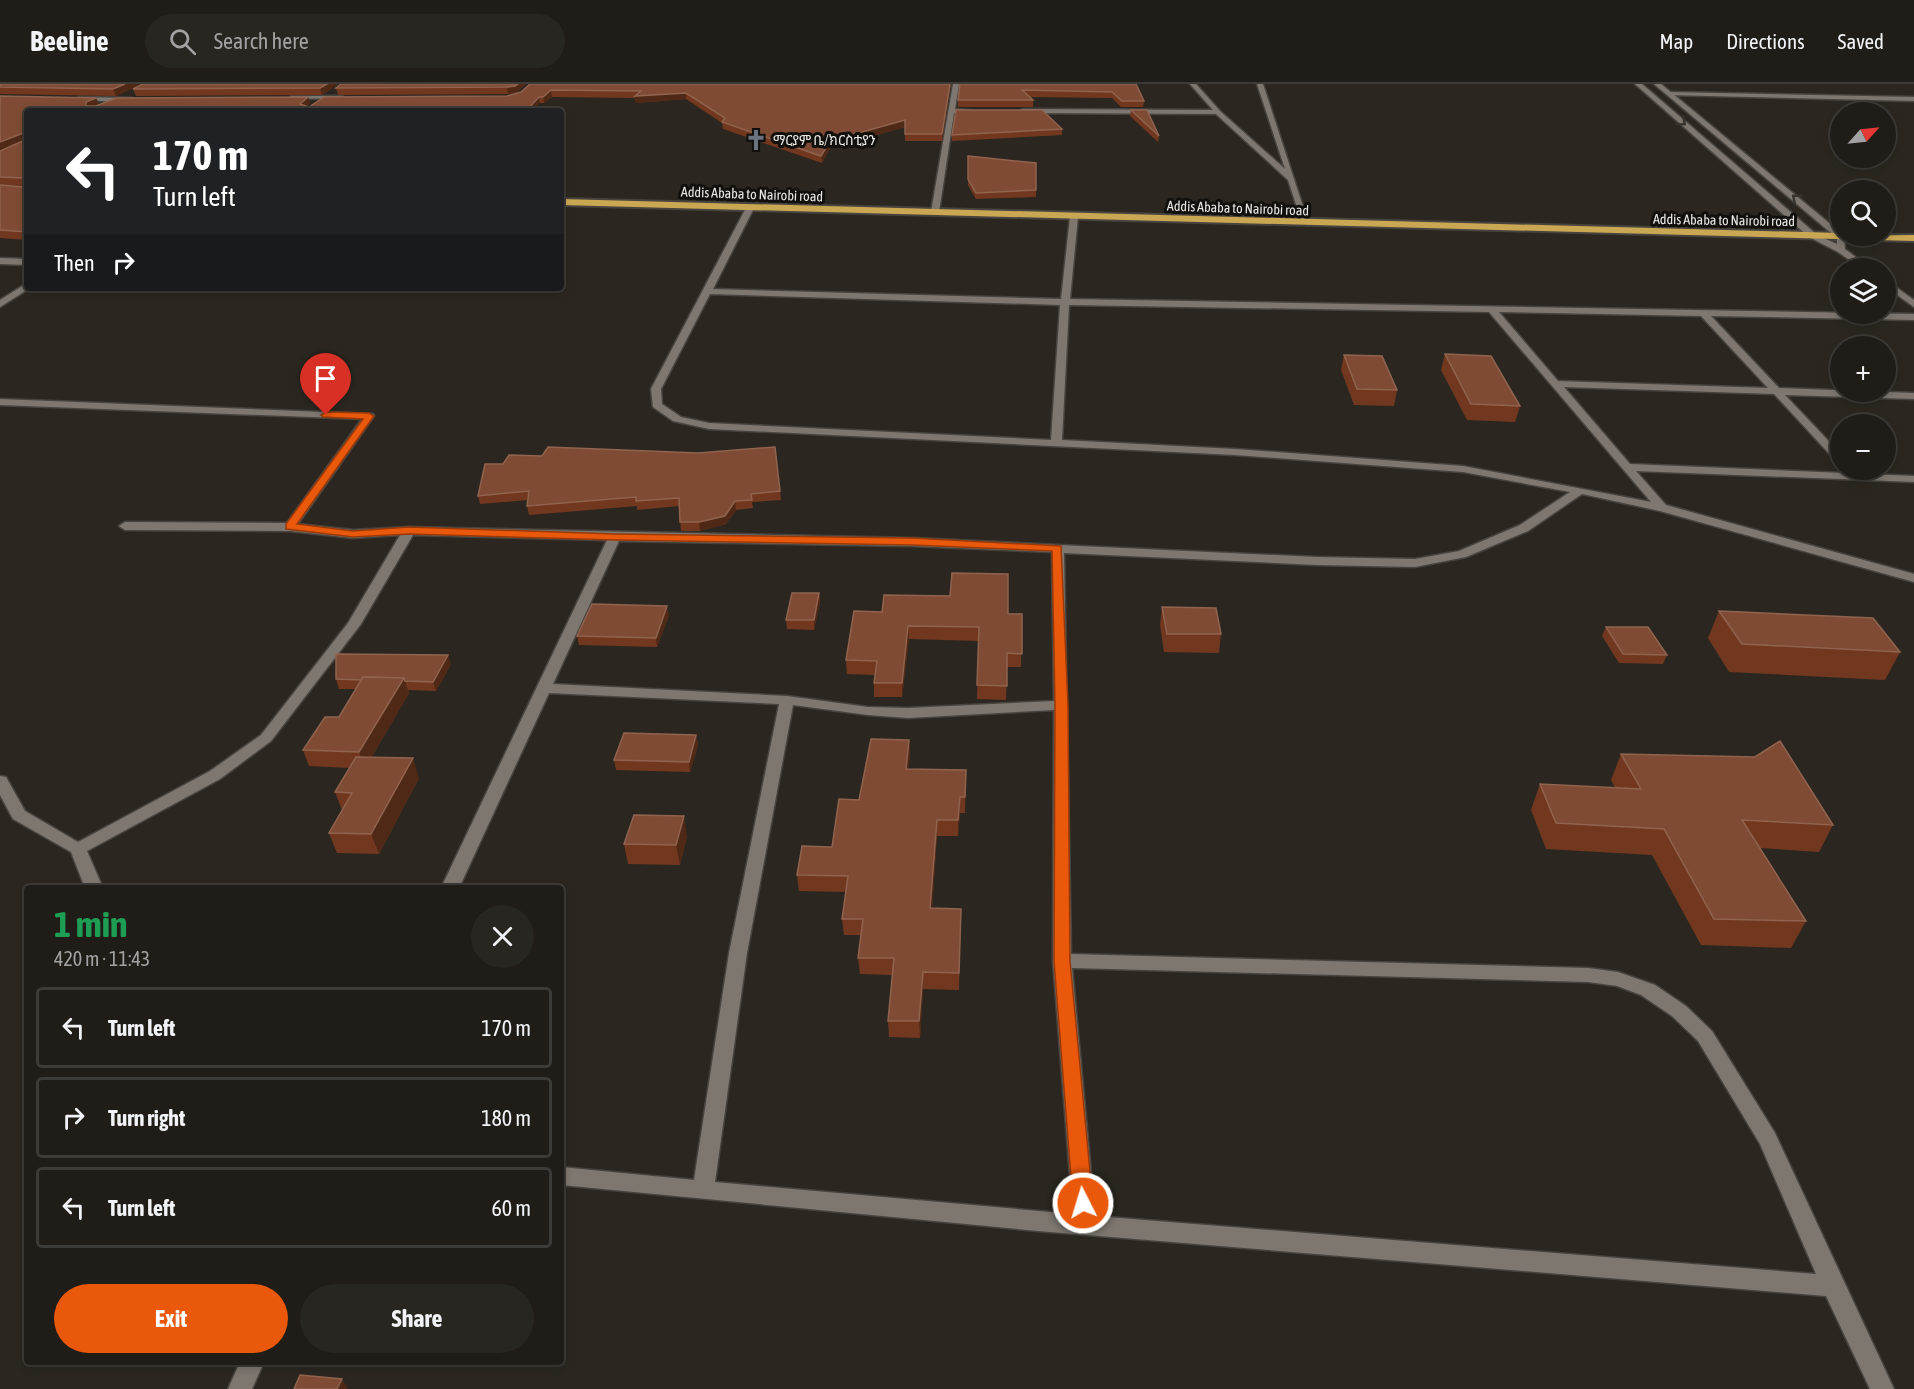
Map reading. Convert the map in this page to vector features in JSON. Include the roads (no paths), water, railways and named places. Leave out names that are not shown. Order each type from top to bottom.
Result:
[{"type":"highway","name":"Addis Ababa to Nairobi road","points":[[564,202],[1306,224],[1830,236]]},
{"type":"highway","name":"Addis Ababa to Nairobi road","points":[[1896,238],[1914,238]]},
{"type":"street","points":[[935,212],[956,84]]},
{"type":"street","points":[[1194,84],[1218,112],[1292,180]]},
{"type":"street","points":[[1260,84],[1306,224]]},
{"type":"street","points":[[1638,84],[1812,235],[1852,258]]},
{"type":"street","points":[[1657,84],[1830,228]]},
{"type":"street","points":[[316,105],[339,89]]},
{"type":"street","points":[[102,107],[135,92]]},
{"type":"street","points":[[1669,94],[1914,99]]},
{"type":"street","points":[[279,98],[348,98]]},
{"type":"street","points":[[71,99],[142,100]]},
{"type":"street","points":[[951,111],[986,111]]},
{"type":"street","points":[[1009,111],[1218,112]]},
{"type":"street","points":[[750,208],[656,389],[657,405],[677,419],[709,426],[1235,452],[1463,469],[1580,490],[1662,508],[1914,578]]},
{"type":"street","points":[[1056,443],[1065,302],[1074,217]]},
{"type":"street","points":[[1841,246],[1841,250]]},
{"type":"street","points":[[0,261],[24,262]]},
{"type":"street","points":[[0,304],[24,288]]},
{"type":"street","points":[[1896,290],[1914,304]]},
{"type":"street","points":[[707,291],[1065,302],[1914,317]]},
{"type":"street","points":[[1491,309],[1662,508]]},
{"type":"street","points":[[1702,312],[1830,448]]},
{"type":"street","points":[[1556,384],[1914,396]]},
{"type":"street","points":[[0,402],[369,416],[290,527]]},
{"type":"street","points":[[1627,467],[1830,472]]},
{"type":"street","points":[[1896,477],[1914,479]]},
{"type":"street","points":[[125,526],[290,527],[353,534],[409,531],[912,542],[1317,561],[1415,563],[1462,554],[1524,528],[1580,490]]},
{"type":"street","points":[[78,849],[215,776],[266,738],[354,624],[409,531]]},
{"type":"street","points":[[451,885],[615,537]]},
{"type":"street","points":[[1058,548],[1062,961],[1085,1225]]},
{"type":"street","points":[[545,688],[787,700],[868,711],[908,712],[1061,705]]},
{"type":"street","points":[[702,1191],[738,953],[787,700]]},
{"type":"street","points":[[0,781],[19,815],[78,849],[93,885]]},
{"type":"street","points":[[1062,961],[1588,975],[1618,979],[1648,990],[1679,1011],[1706,1036],[1768,1139],[1833,1286],[1882,1389]]},
{"type":"street","points":[[564,1176],[1085,1225],[1833,1286]]},
{"type":"street","points":[[240,1389],[251,1365]]},
{"type":"place","name":"ማርያም ቤ/ክርስቲያን","points":[[756,140]]}]
